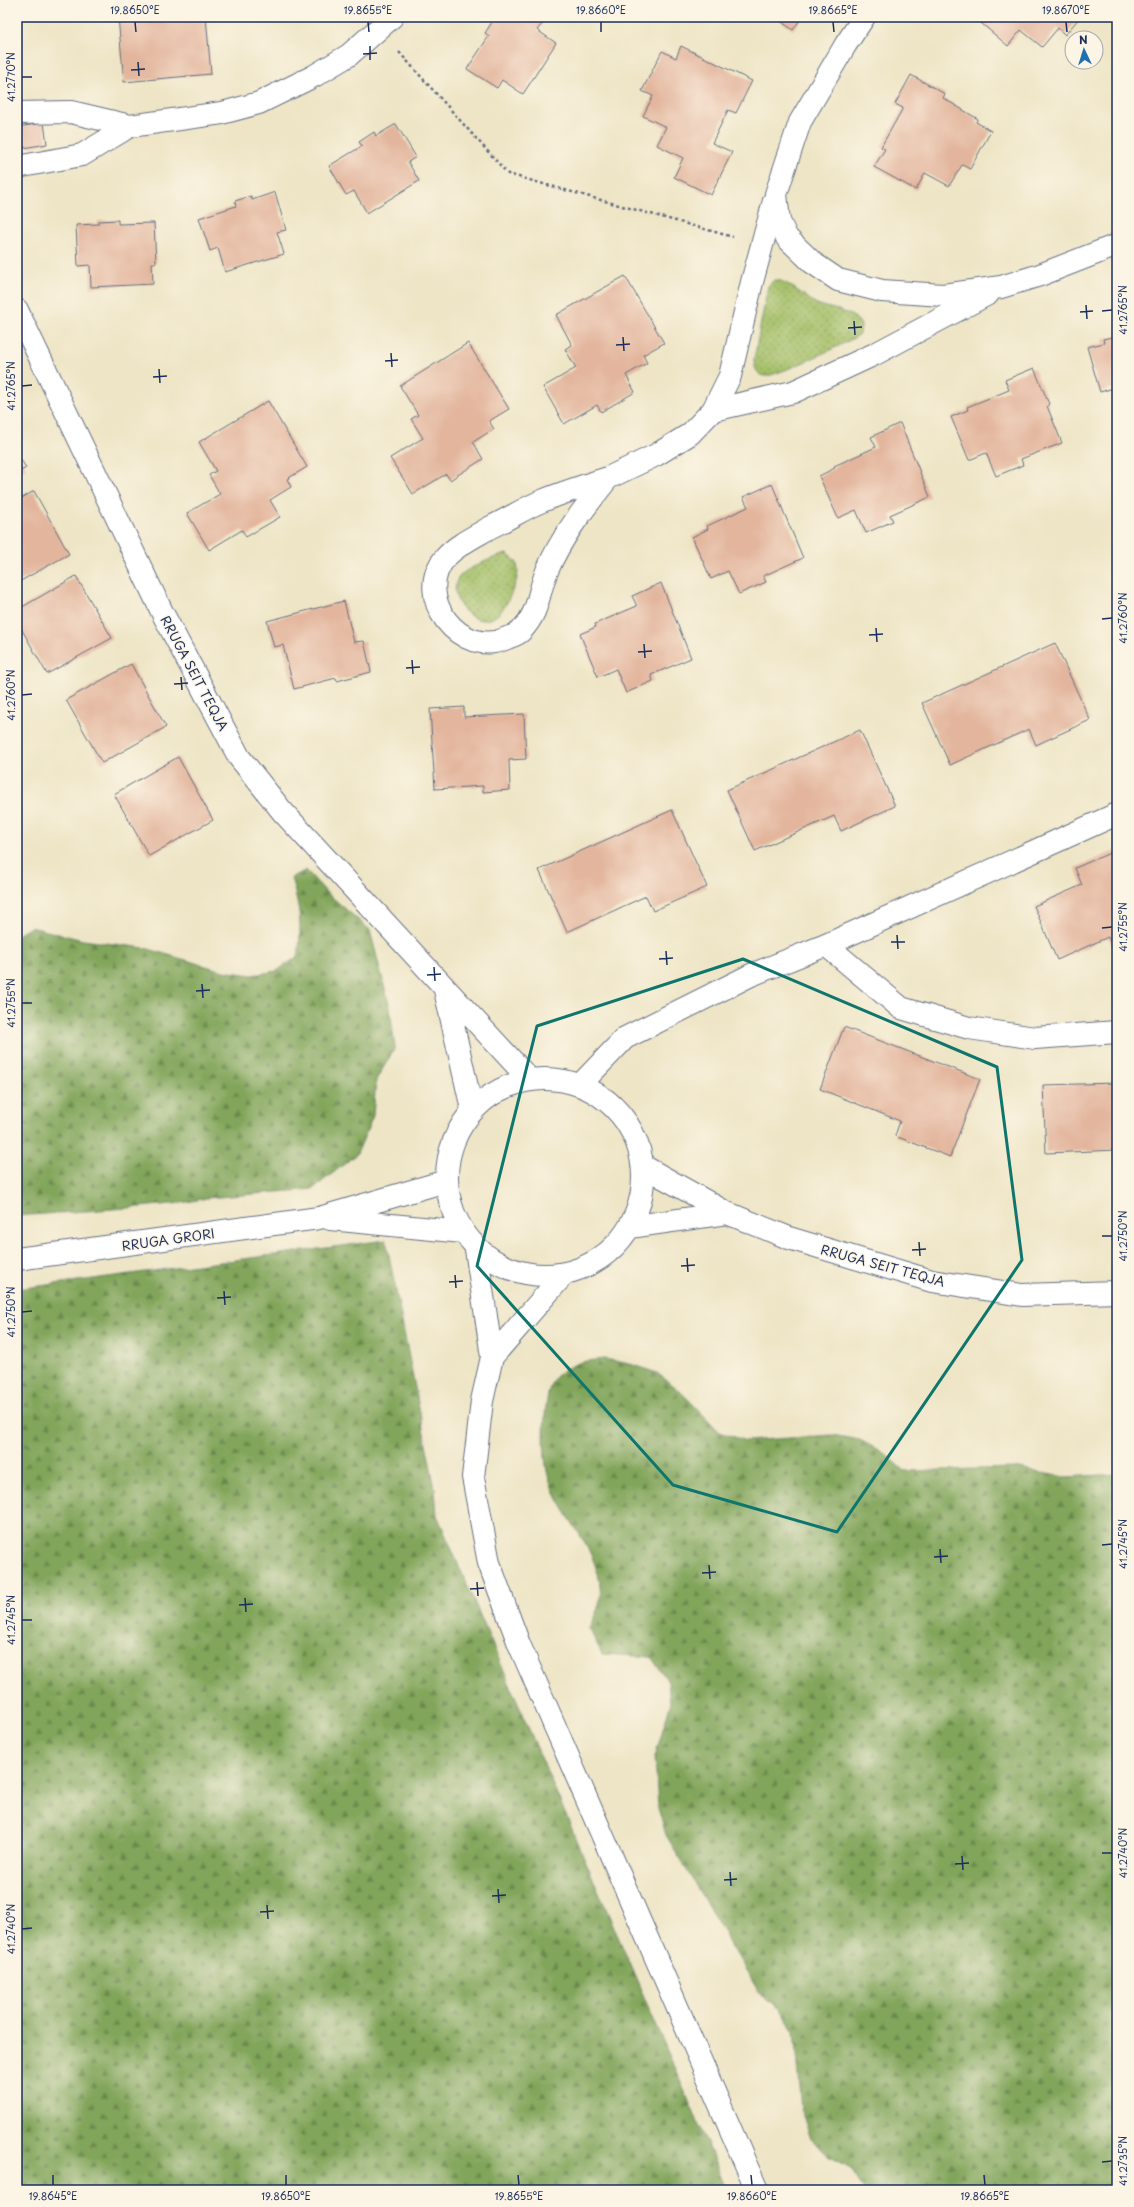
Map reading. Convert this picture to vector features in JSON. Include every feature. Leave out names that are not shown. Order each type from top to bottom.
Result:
[{"type":"street","points":[[17,113],[72,112],[130,126],[222,114],[259,103],[314,76],[349,55],[392,17]]},
{"type":"street","points":[[608,478],[576,520],[547,572],[535,613],[520,633],[498,643],[476,642],[456,632],[441,615],[435,594],[436,573],[446,558],[461,545],[541,501],[608,478],[656,455],[690,434],[712,410],[730,376],[752,282],[776,194],[800,122],[846,44],[864,17]]},
{"type":"street","points":[[17,167],[82,155],[130,126]]},
{"type":"street","points":[[776,194],[779,221],[787,238],[813,264],[838,280],[882,291],[943,294],[1001,287],[1040,275],[1117,245]]},
{"type":"street","points":[[712,410],[793,392],[875,354],[1001,287]]},
{"type":"street","name":"RRUGA SEIT TEQJA","points":[[17,310],[163,614],[240,757],[282,811],[529,1079]]},
{"type":"street","points":[[581,1084],[625,1038],[751,974],[826,945],[1117,814]]},
{"type":"street","points":[[826,945],[901,1008],[969,1028],[1035,1038],[1117,1032]]},
{"type":"street","points":[[445,988],[472,1109]]},
{"type":"street","points":[[555,1078],[581,1084],[624,1117],[637,1140],[643,1166],[642,1198],[630,1227],[613,1248],[590,1265],[564,1274],[517,1272],[476,1249],[463,1232],[450,1208],[446,1181],[448,1155],[456,1131],[472,1109],[498,1090],[529,1079],[555,1078]]},
{"type":"street","name":"RRUGA SEIT TEQJA","points":[[643,1166],[727,1213],[789,1238],[932,1281],[1022,1295],[1117,1292]]},
{"type":"street","name":"RRUGA GRORI","points":[[17,1259],[319,1218],[446,1181]]},
{"type":"street","points":[[630,1227],[727,1213]]},
{"type":"street","name":"RRUGA GRORI","points":[[319,1218],[463,1232]]},
{"type":"street","points":[[476,1249],[492,1357],[482,1401],[473,1476],[489,1563],[520,1644],[757,2190]]},
{"type":"street","points":[[492,1357],[564,1274]]},
{"type":"path","points":[[376,32],[405,56],[508,174],[762,245]]},
{"type":"highlighted area","points":[[743,959],[997,1067],[1022,1260],[837,1532],[673,1485],[477,1266],[537,1026]]},
{"type":"green space","points":[[774,280],[785,282],[817,304],[848,313],[853,316],[861,325],[860,334],[843,344],[782,371],[770,375],[761,375],[756,369],[754,359],[768,286]]},
{"type":"green space","points":[[507,554],[516,561],[518,575],[510,596],[500,612],[489,619],[478,619],[468,614],[460,605],[456,594],[456,583],[462,574],[471,568],[490,559]]},
{"type":"green space","points":[[306,870],[327,893],[370,930],[390,1008],[395,1048],[376,1080],[373,1116],[357,1154],[313,1189],[207,1198],[182,1203],[128,1208],[17,1216],[17,935],[31,927],[83,940],[145,948],[223,971],[252,975],[277,971],[298,956],[300,926],[296,898],[291,878]]},
{"type":"green space","points":[[386,1240],[435,1489],[437,1515],[727,2190],[17,2190],[17,1289]]},
{"type":"green space","points":[[605,1359],[630,1364],[657,1373],[678,1389],[720,1432],[746,1441],[832,1435],[860,1440],[884,1453],[904,1471],[1013,1468],[1065,1477],[1117,1474],[1117,2190],[864,2190],[851,2169],[829,2156],[811,2139],[801,2110],[794,2031],[781,2009],[760,1994],[666,1835],[658,1808],[655,1756],[670,1705],[668,1681],[651,1657],[602,1654],[589,1628],[600,1599],[599,1579],[595,1565],[582,1539],[559,1502],[548,1475],[545,1454],[544,1425],[545,1410],[551,1385],[557,1375],[575,1364]]},
{"type":"building","points":[[118,17],[206,17],[211,74],[124,82]]},
{"type":"building","points":[[500,17],[534,17],[543,23],[537,30],[556,43],[523,94],[502,80],[497,88],[467,69],[489,36],[485,33],[494,19],[497,21]]},
{"type":"building","points":[[775,17],[802,17],[793,30]]},
{"type":"building","points":[[974,17],[1080,17],[1069,30],[1064,30],[1064,34],[1058,28],[1042,47],[1021,30],[1008,46]]},
{"type":"building","points":[[681,46],[752,81],[736,113],[728,110],[712,143],[732,152],[711,195],[674,177],[683,158],[657,145],[666,127],[643,116],[653,96],[642,91],[662,51],[676,58]]},
{"type":"building","points":[[911,75],[945,94],[943,98],[978,119],[976,122],[991,131],[970,169],[962,165],[949,186],[925,173],[916,190],[874,167],[885,149],[881,147],[903,108],[895,104]]},
{"type":"building","points":[[44,123],[47,144],[17,149],[17,127]]},
{"type":"building","points":[[396,124],[416,157],[408,162],[419,181],[367,213],[354,191],[346,195],[329,166],[362,146],[359,142],[374,132],[376,136]]},
{"type":"building","points":[[275,192],[286,230],[277,232],[284,254],[225,272],[218,248],[210,251],[199,218],[236,206],[235,201],[251,196],[252,200]]},
{"type":"building","points":[[118,220],[118,224],[154,223],[156,263],[152,263],[153,284],[91,287],[90,265],[78,266],[76,225],[98,224],[98,221]]},
{"type":"building","points":[[625,276],[664,343],[643,355],[647,363],[626,375],[635,392],[601,412],[597,405],[564,424],[543,387],[576,368],[565,349],[572,345],[556,315]]},
{"type":"building","points":[[1117,336],[1117,387],[1100,392],[1087,347],[1104,343],[1103,339]]},
{"type":"building","points":[[468,343],[509,409],[489,421],[494,429],[473,442],[483,459],[450,480],[446,474],[413,494],[390,458],[423,438],[411,419],[418,415],[400,386]]},
{"type":"building","points":[[1034,368],[1049,404],[1047,406],[1062,443],[1021,459],[1023,465],[996,476],[986,453],[969,460],[951,417],[968,410],[967,407],[1009,390],[1005,380]]},
{"type":"building","points":[[268,401],[307,467],[287,479],[291,487],[270,500],[280,517],[246,537],[242,530],[209,550],[187,513],[220,494],[209,475],[216,471],[199,442]]},
{"type":"building","points":[[900,423],[930,497],[890,515],[893,521],[866,533],[856,510],[838,518],[819,476],[835,468],[834,466],[876,447],[871,437]]},
{"type":"building","points":[[17,453],[26,468],[17,473]]},
{"type":"building","points":[[772,484],[803,558],[763,576],[766,582],[739,594],[728,571],[711,579],[692,537],[708,529],[707,526],[748,507],[743,497]]},
{"type":"building","points":[[34,491],[69,554],[17,583],[17,501]]},
{"type":"building","points":[[76,576],[112,638],[47,674],[17,621],[17,610]]},
{"type":"building","points":[[661,583],[691,658],[651,675],[653,681],[626,693],[616,669],[598,677],[580,634],[596,627],[595,624],[637,606],[632,596]]},
{"type":"building","points":[[344,601],[354,642],[364,641],[371,672],[337,681],[336,678],[294,689],[283,645],[274,647],[267,621]]},
{"type":"building","points":[[1055,643],[1090,720],[1036,745],[1029,729],[950,765],[922,703]]},
{"type":"building","points":[[131,664],[166,727],[102,763],[66,700]]},
{"type":"building","points":[[464,707],[464,717],[524,714],[526,759],[509,760],[510,790],[483,792],[483,786],[435,789],[430,709]]},
{"type":"building","points":[[860,730],[895,806],[841,831],[834,816],[755,851],[727,790]]},
{"type":"building","points":[[178,757],[213,820],[149,856],[114,794]]},
{"type":"building","points":[[672,810],[707,887],[653,911],[646,896],[567,932],[539,870]]},
{"type":"building","points":[[1117,850],[1117,957],[1108,937],[1057,960],[1034,906],[1082,885],[1075,868]]},
{"type":"building","points":[[844,1027],[980,1079],[950,1157],[895,1136],[900,1121],[820,1089]]},
{"type":"building","points":[[1117,1083],[1117,1150],[1046,1153],[1043,1085]]}]
